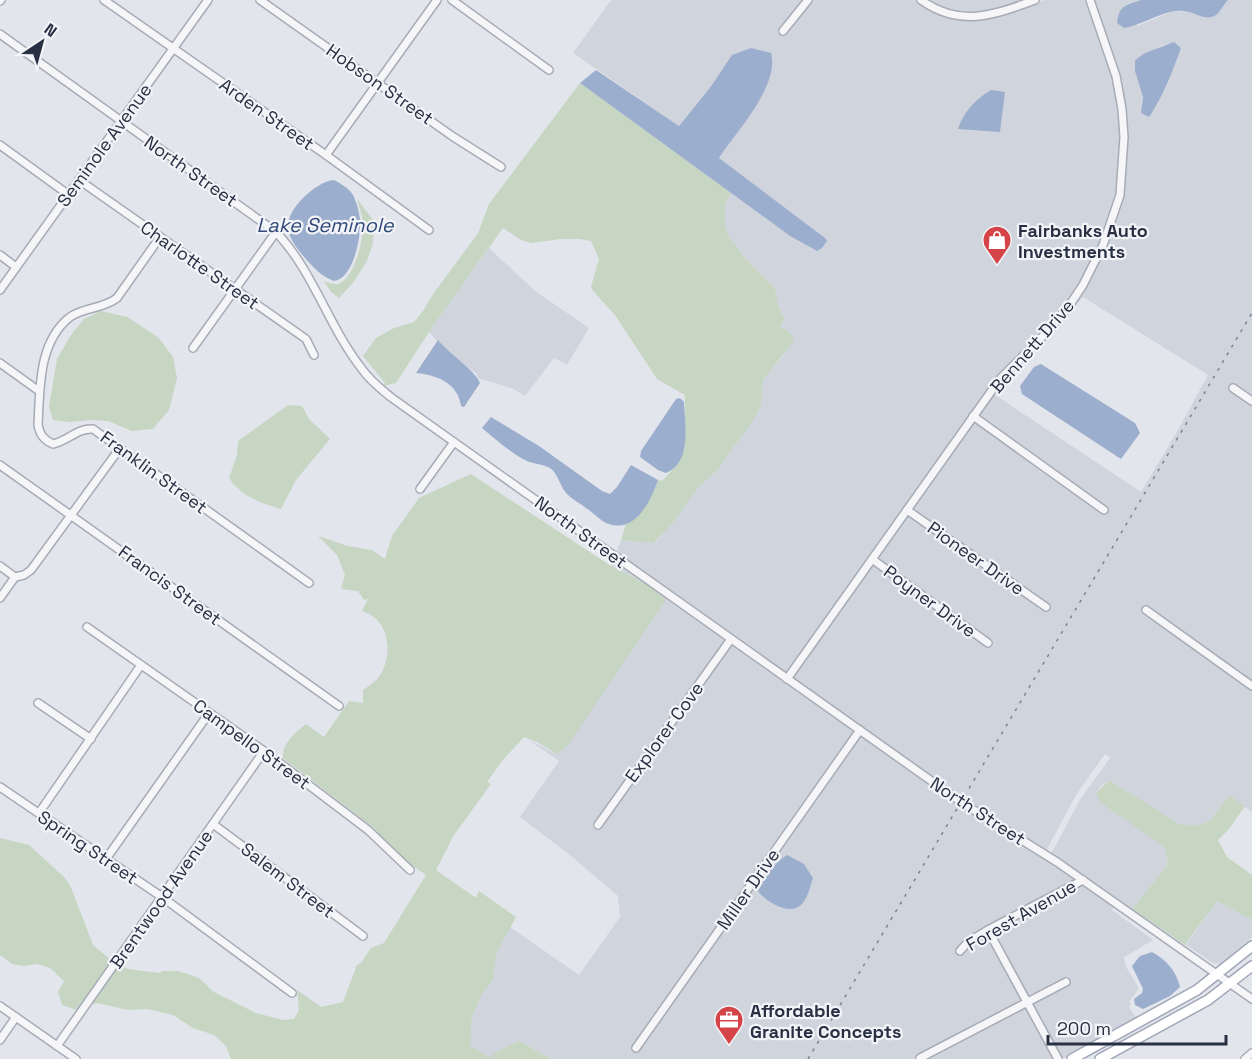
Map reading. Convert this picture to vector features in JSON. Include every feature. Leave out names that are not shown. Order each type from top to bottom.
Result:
[{"type":"main road","points":[[1072,1059],[1197,990],[1252,946]]},
{"type":"main road","points":[[1100,1059],[1208,1000],[1252,966]]},
{"type":"street","name":"Arden Street","points":[[104,0],[429,230]]},
{"type":"street","name":"Seminole Avenue","points":[[0,290],[208,0]]},
{"type":"street","name":"Hobson Street","points":[[260,0],[452,136],[501,167]]},
{"type":"street","points":[[326,155],[437,0]]},
{"type":"street","points":[[452,0],[549,70]]},
{"type":"street","points":[[783,31],[808,0]]},
{"type":"street","points":[[921,0],[940,12],[968,18],[984,16],[1035,0]]},
{"type":"street","name":"Bennett Drive","points":[[787,679],[1000,379],[1069,306],[1103,245],[1120,195],[1124,136],[1116,76],[1090,0]]},
{"type":"street","name":"North Street","points":[[0,34],[276,232],[310,278],[363,371],[392,398],[961,802],[1083,880],[1252,999]]},
{"type":"street","points":[[0,145],[69,195]]},
{"type":"street","name":"Charlotte Street","points":[[80,180],[306,339],[314,355]]},
{"type":"street","points":[[193,348],[276,232]]},
{"type":"street","points":[[0,363],[39,391],[48,348],[62,326],[78,313],[109,304],[117,298],[160,237]]},
{"type":"street","points":[[0,255],[16,267]]},
{"type":"street","points":[[1233,388],[1252,401]]},
{"type":"street","name":"Franklin Street","points":[[39,391],[39,432],[48,442],[58,443],[79,431],[93,429],[309,583]]},
{"type":"street","points":[[974,416],[1104,510]]},
{"type":"street","points":[[420,489],[454,442]]},
{"type":"street","points":[[0,598],[15,577],[31,570],[120,448]]},
{"type":"street","name":"Francis Street","points":[[0,465],[339,706]]},
{"type":"street","name":"Pioneer Drive","points":[[907,510],[1046,607]]},
{"type":"street","name":"Poyner Drive","points":[[872,559],[987,643]]},
{"type":"street","points":[[0,566],[15,577]]},
{"type":"street","points":[[1146,610],[1252,686]]},
{"type":"street","name":"Campello Street","points":[[87,627],[264,752],[368,830],[410,870]]},
{"type":"street","name":"Explorer Cove","points":[[598,825],[730,639]]},
{"type":"street","points":[[39,813],[141,665]]},
{"type":"street","points":[[38,703],[91,739]]},
{"type":"street","points":[[106,859],[209,713]]},
{"type":"street","name":"Miller Drive","points":[[636,1048],[860,730]]},
{"type":"street","name":"Brentwood Avenue","points":[[57,1046],[264,752]]},
{"type":"street","name":"Spring Street","points":[[0,787],[162,897],[292,993]]},
{"type":"street","name":"Salem Street","points":[[213,824],[363,936]]},
{"type":"street","name":"Forest Avenue","points":[[960,951],[968,942],[988,930],[1083,880]]},
{"type":"street","points":[[988,930],[1059,1059]]},
{"type":"street","points":[[921,1058],[1065,982]]},
{"type":"street","points":[[0,1006],[76,1059]]},
{"type":"street","points":[[0,1040],[16,1017]]},
{"type":"street","points":[[1245,1059],[1252,1053]]},
{"type":"shaded area","points":[[611,0],[804,0],[779,32],[783,35],[813,0],[916,0],[938,15],[967,21],[985,19],[1044,0],[1086,0],[1113,78],[1121,137],[1116,195],[1100,244],[1078,287],[1066,305],[1043,331],[996,379],[786,674],[616,553],[621,540],[655,543],[670,527],[698,488],[718,469],[753,421],[761,406],[763,380],[786,352],[790,333],[780,326],[785,319],[779,308],[775,288],[746,259],[729,237],[725,224],[725,204],[731,193],[790,236],[817,251],[822,248],[825,238],[718,158],[748,117],[722,69],[679,126],[573,53]]},
{"type":"shaded area","points":[[927,0],[1026,0],[984,12],[968,14],[942,9]]},
{"type":"shaded area","points":[[1093,0],[1141,0],[1125,5],[1137,26],[1171,12],[1185,11],[1205,18],[1216,15],[1228,0],[1252,0],[1252,397],[1233,383],[1229,389],[1252,405],[1252,681],[1146,606],[1141,611],[1252,690],[1252,812],[1229,795],[1210,821],[1195,826],[1178,824],[1109,780],[1101,786],[1096,793],[1164,846],[1168,864],[1132,909],[1051,854],[1081,798],[1110,758],[1105,754],[1076,795],[1046,851],[963,799],[791,678],[872,564],[990,649],[994,644],[876,558],[907,515],[1046,611],[1050,605],[911,509],[974,421],[1104,514],[1108,509],[978,415],[1003,381],[1083,290],[1106,246],[1123,196],[1127,136],[1125,108]],"holes":[[[1163,45],[1181,48],[1157,104],[1141,105],[1143,97],[1135,60]],[[1083,297],[1208,375],[1141,492],[995,395],[1012,371],[1049,336]]]},
{"type":"shaded area","points":[[489,248],[535,291],[589,328],[567,365],[554,358],[525,396],[514,389],[478,378],[477,374],[447,352],[429,332]]},
{"type":"shaded area","points":[[613,560],[649,585],[611,566]]},
{"type":"shaded area","points":[[650,586],[726,640],[593,827],[598,830],[731,644],[855,731],[632,1049],[637,1052],[860,735],[962,806],[1077,880],[967,939],[955,951],[960,955],[970,945],[986,935],[1022,1001],[917,1056],[917,1059],[552,1059],[519,1041],[489,1057],[470,1046],[472,1017],[482,994],[493,979],[497,952],[510,927],[579,975],[620,917],[618,896],[520,817],[559,761],[526,738],[556,754]]},
{"type":"shaded area","points":[[1082,884],[1114,906],[1112,910],[1153,940],[1124,957],[1126,967],[1139,988],[1129,1002],[1131,1004],[1129,1007],[1137,1019],[1062,1059],[1031,1003],[1069,983],[1068,977],[1028,998],[992,931]]},
{"type":"shaded area","points":[[1217,901],[1252,920],[1252,937],[1221,964],[1213,963],[1186,945]]},
{"type":"shaded area","points":[[1025,1006],[1055,1059],[924,1059]]},
{"type":"green space","points":[[580,83],[731,193],[725,204],[725,224],[729,237],[746,259],[775,288],[779,308],[785,319],[780,326],[790,333],[794,341],[763,380],[761,406],[753,421],[718,469],[698,488],[670,527],[654,543],[621,540],[626,524],[642,511],[658,480],[662,481],[679,463],[685,448],[685,395],[657,379],[615,315],[593,291],[591,287],[599,259],[591,241],[561,239],[531,243],[521,240],[503,228],[429,332],[396,383],[383,386],[385,383],[363,356],[376,338],[394,328],[414,322],[423,311],[478,233],[489,204]]},
{"type":"green space","points":[[357,199],[374,221],[373,243],[367,261],[353,283],[339,298],[331,292],[324,281],[338,284],[344,280],[354,266],[363,230],[363,220]]},
{"type":"green space","points":[[101,311],[127,317],[158,337],[173,357],[177,378],[169,410],[153,429],[132,431],[108,421],[53,420],[49,407],[57,359],[71,335],[84,319]]},
{"type":"green space","points":[[288,405],[302,406],[309,419],[330,439],[296,480],[281,509],[245,494],[229,478],[237,455],[238,441]]},
{"type":"green space","points":[[471,474],[611,566],[650,586],[666,600],[567,746],[557,754],[524,737],[502,761],[487,782],[491,784],[454,835],[436,870],[476,898],[479,891],[516,917],[497,952],[493,979],[482,994],[472,1017],[470,1046],[489,1057],[519,1041],[552,1059],[231,1059],[226,1046],[214,1035],[193,1028],[173,1015],[148,1009],[128,1010],[97,1003],[89,1005],[118,965],[128,969],[159,973],[178,971],[199,978],[214,992],[256,1013],[283,1020],[294,1019],[299,1010],[297,990],[321,1007],[343,1002],[357,965],[361,963],[371,948],[384,943],[426,875],[401,858],[375,829],[283,758],[287,743],[306,724],[324,737],[349,701],[363,703],[363,690],[374,682],[386,661],[386,635],[377,620],[362,611],[368,599],[364,600],[358,591],[341,589],[345,575],[337,555],[318,536],[348,546],[372,550],[385,559],[392,536],[419,498]]},
{"type":"green space","points":[[1109,780],[1179,824],[1195,826],[1210,821],[1229,795],[1245,806],[1218,840],[1227,857],[1252,875],[1252,920],[1217,901],[1185,945],[1132,909],[1168,864],[1164,846],[1101,803],[1096,793]]},
{"type":"green space","points":[[0,838],[29,845],[64,877],[70,885],[93,945],[113,962],[76,1010],[62,1005],[58,992],[64,981],[50,968],[37,964],[23,966],[12,964],[0,955]]},
{"type":"water","points":[[1141,0],[1228,0],[1212,17],[1176,11],[1124,28],[1117,23],[1119,13],[1124,7]]},
{"type":"water","points":[[1174,42],[1181,48],[1167,84],[1149,117],[1141,113],[1143,97],[1135,71],[1135,60],[1145,53]]},
{"type":"water","points":[[751,48],[771,53],[772,66],[769,80],[755,108],[719,158],[825,238],[827,241],[817,251],[790,236],[580,83],[596,70],[679,126],[709,89],[732,55]]},
{"type":"water","points":[[991,90],[1005,92],[1000,132],[958,129],[971,106]]},
{"type":"water","name":"Lake Seminole","points":[[334,180],[353,195],[358,210],[360,233],[357,250],[350,267],[346,274],[334,281],[315,269],[305,258],[293,243],[288,229],[291,214],[303,198],[317,186]]},
{"type":"water","points":[[438,340],[473,373],[480,383],[464,407],[461,406],[456,391],[451,386],[439,378],[416,373]]},
{"type":"water","points":[[1041,364],[1135,423],[1140,433],[1121,459],[1022,394],[1020,386],[1034,367]]},
{"type":"water","points":[[680,398],[684,402],[685,442],[680,461],[666,473],[640,457],[641,451],[676,399]]},
{"type":"water","points":[[491,417],[539,446],[602,491],[610,494],[631,465],[658,480],[647,505],[635,519],[627,524],[619,526],[606,523],[567,494],[550,468],[521,458],[482,428]]},
{"type":"water","points":[[787,855],[804,864],[813,878],[801,905],[790,909],[772,903],[758,891],[774,866]]},
{"type":"water","points":[[1152,952],[1170,966],[1180,987],[1170,996],[1143,1009],[1135,1005],[1134,999],[1142,993],[1143,989],[1132,966],[1140,956]]},
{"type":"railway","points":[[808,1059],[1252,313]]},
{"type":"place","name":"Fairbanks Auto Investments","points":[[997,266]]},
{"type":"place","name":"Affordable Granite Concepts","points":[[729,1046]]}]
